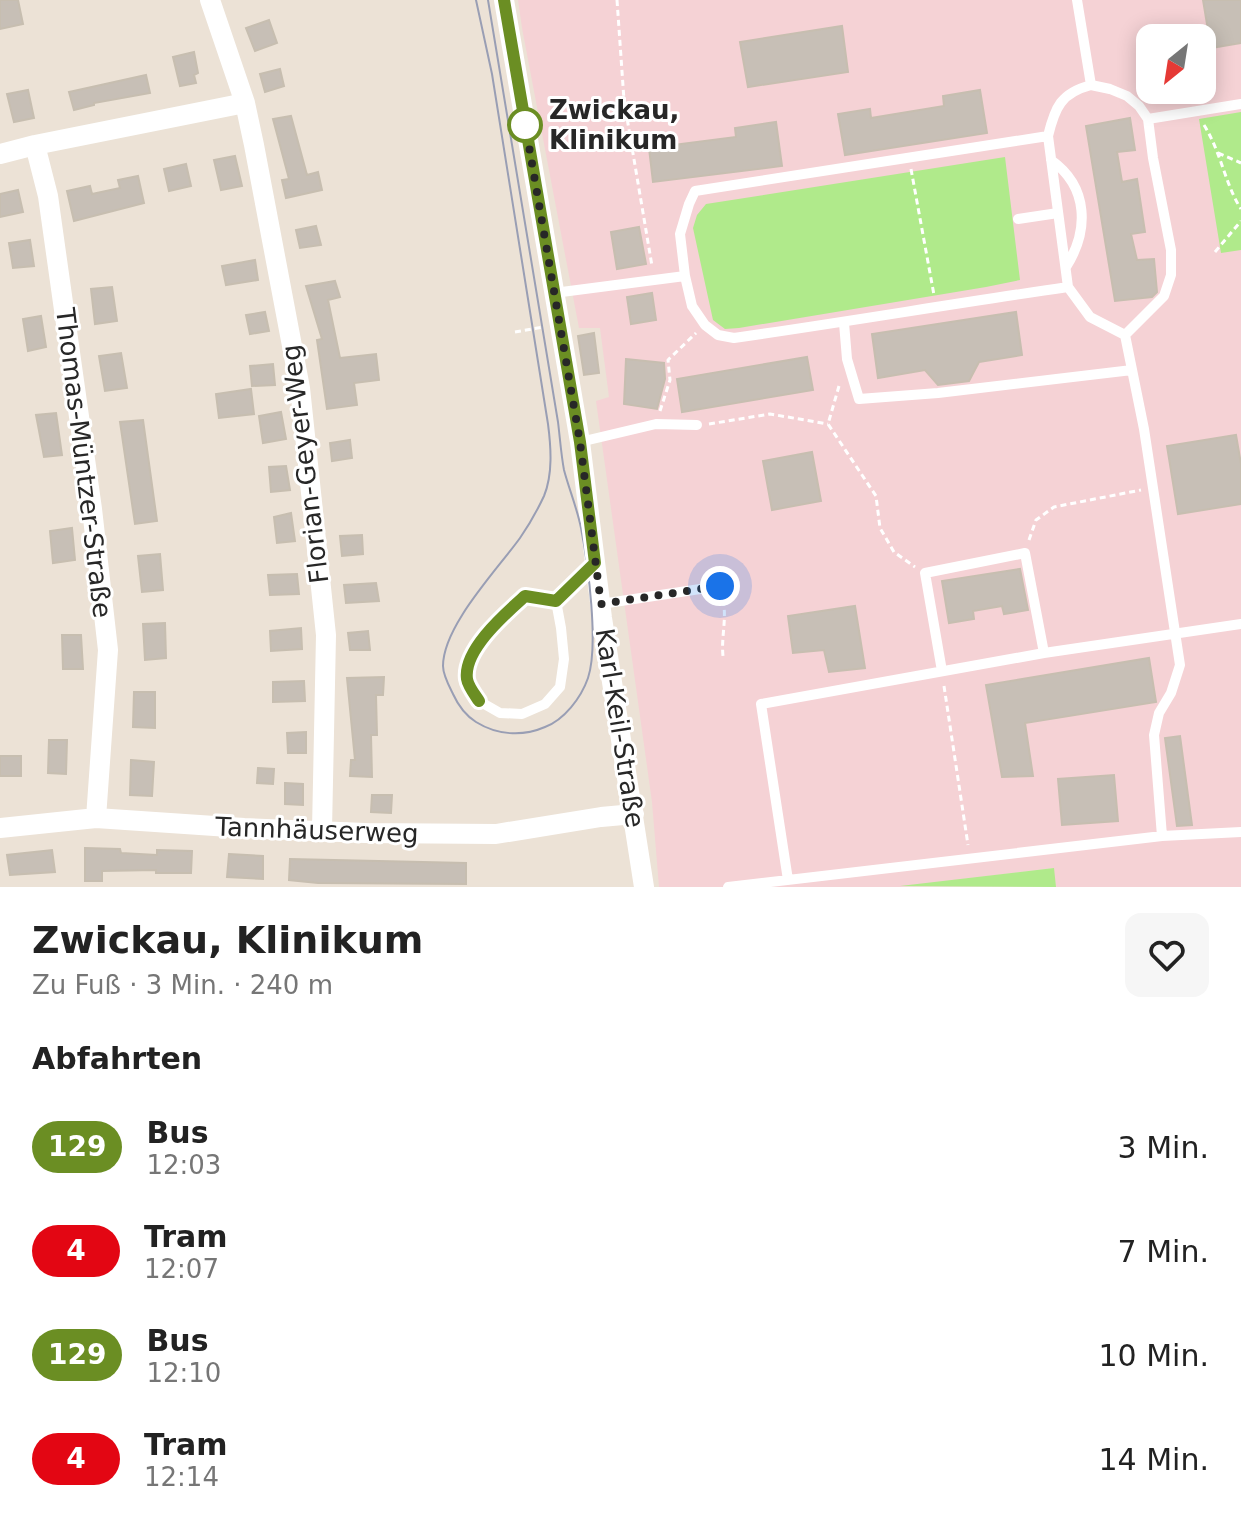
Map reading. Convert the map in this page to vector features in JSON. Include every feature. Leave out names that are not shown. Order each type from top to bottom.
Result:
[{"type":"street","name":"Florian-Geyer-Weg","points":[[210,0],[245,103],[300,388],[326,635],[322,830]]},
{"type":"street","name":"Karl-Keil-Straße","points":[[504,0],[580,442],[644,887]]},
{"type":"street","points":[[0,154],[245,103]]},
{"type":"street","name":"Thomas-Müntzer-Straße","points":[[35,145],[48,196],[92,509],[108,650],[96,818]]},
{"type":"street","name":"Tannhäuserweg","points":[[0,828],[96,818],[409,835],[496,834],[634,814]]},
{"type":"lane","points":[[1077,0],[1091,85]]},
{"type":"lane","points":[[1091,85],[1127,96],[1148,119],[1171,250],[1171,275],[1164,296],[1125,335],[1090,317],[1068,287],[1048,136],[1053,116],[1064,98],[1075,89],[1091,85]]},
{"type":"lane","points":[[1148,119],[1241,104]]},
{"type":"lane","points":[[1048,136],[695,191],[680,234],[685,276],[692,306],[705,325],[718,335],[734,338],[1068,287]]},
{"type":"lane","points":[[1051,160],[1062,168],[1072,183],[1081,207],[1082,231],[1075,253],[1066,267]]},
{"type":"lane","points":[[1018,219],[1058,213]]},
{"type":"lane","points":[[554,293],[685,276]]},
{"type":"lane","points":[[844,323],[847,359],[859,399],[1132,370]]},
{"type":"lane","points":[[1125,335],[1144,429],[1180,665],[1171,693],[1159,713],[1154,735],[1162,836]]},
{"type":"lane","points":[[580,442],[656,424],[697,425]]},
{"type":"lane","points":[[942,671],[925,573],[1025,553],[1044,653]]},
{"type":"lane","points":[[556,601],[595,563]]},
{"type":"lane","points":[[601,604],[721,591]]},
{"type":"lane","points":[[525,596],[556,601],[564,659],[560,687],[545,704],[522,714],[500,713],[479,701],[466,681],[468,660],[483,640],[525,596]]},
{"type":"lane","points":[[788,880],[761,704],[1044,653],[1241,624]]},
{"type":"lane","points":[[728,887],[1162,836],[1241,832]]},
{"type":"path","points":[[617,0],[624,100],[655,280]]},
{"type":"path","points":[[1193,113],[1209,133],[1241,209]]},
{"type":"path","points":[[1218,153],[1241,163]]},
{"type":"path","points":[[909,157],[936,306]]},
{"type":"path","points":[[1215,252],[1241,221]]},
{"type":"path","points":[[515,332],[559,325]]},
{"type":"path","points":[[656,424],[670,380],[668,360],[705,325]]},
{"type":"path","points":[[828,424],[847,359]]},
{"type":"path","points":[[697,425],[770,414],[828,424],[876,496],[880,528],[894,552],[925,573]]},
{"type":"path","points":[[1025,553],[1036,520],[1054,507],[1153,488]]},
{"type":"path","points":[[721,591],[725,611],[723,656]]},
{"type":"path","points":[[942,671],[970,860]]},
{"type":"shaded area","points":[[518,0],[1241,0],[1241,887],[1056,887],[1053,868],[900,887],[659,887],[652,802],[596,401],[609,397],[600,328],[579,328]]},
{"type":"green space","points":[[1241,112],[1241,250],[1221,253],[1199,119]]},
{"type":"green space","points":[[1005,157],[1020,280],[739,328],[725,329],[713,320],[693,228],[697,215],[706,204]]},
{"type":"green space","points":[[1054,868],[1056,887],[900,886]]},
{"type":"building","points":[[0,0],[18,0],[23,24],[0,29]]},
{"type":"building","points":[[1203,0],[1241,0],[1241,43],[1216,47],[1216,24],[1207,24]]},
{"type":"building","points":[[269,20],[277,43],[255,51],[246,28]]},
{"type":"building","points":[[842,26],[848,72],[748,87],[740,42]]},
{"type":"building","points":[[194,52],[198,73],[194,75],[196,83],[180,86],[173,57]]},
{"type":"building","points":[[280,69],[284,86],[265,92],[260,74]]},
{"type":"building","points":[[146,75],[150,93],[94,103],[74,110],[69,92]]},
{"type":"building","points":[[28,90],[34,118],[14,122],[7,94]]},
{"type":"building","points":[[980,90],[987,133],[845,155],[838,114],[870,109],[871,118],[944,106],[943,96]]},
{"type":"building","points":[[291,116],[307,175],[318,172],[322,190],[286,198],[282,180],[289,179],[273,119]]},
{"type":"building","points":[[1130,118],[1135,150],[1117,152],[1122,182],[1137,179],[1145,232],[1131,234],[1137,260],[1154,259],[1157,292],[1152,297],[1115,301],[1086,126]]},
{"type":"building","points":[[776,122],[782,166],[653,182],[649,148],[736,137],[735,128]]},
{"type":"building","points":[[235,156],[242,186],[221,190],[214,160]]},
{"type":"building","points":[[186,164],[191,186],[169,191],[164,169]]},
{"type":"building","points":[[138,176],[144,203],[74,221],[67,191],[90,186],[92,194],[120,188],[118,180]]},
{"type":"building","points":[[18,190],[23,212],[0,217],[0,194]]},
{"type":"building","points":[[316,226],[321,245],[300,248],[296,230]]},
{"type":"building","points":[[639,227],[646,264],[617,269],[611,232]]},
{"type":"building","points":[[30,240],[34,266],[13,268],[9,243]]},
{"type":"building","points":[[255,260],[258,280],[226,285],[222,266]]},
{"type":"building","points":[[335,281],[340,297],[328,300],[340,358],[376,354],[379,380],[354,383],[357,405],[327,409],[317,340],[322,339],[306,286]]},
{"type":"building","points":[[112,287],[117,321],[95,324],[91,289]]},
{"type":"building","points":[[652,293],[656,320],[631,324],[627,297]]},
{"type":"building","points":[[265,312],[269,331],[250,334],[246,315]]},
{"type":"building","points":[[1016,312],[1022,355],[979,362],[969,381],[938,385],[925,370],[878,378],[872,334]]},
{"type":"building","points":[[41,316],[46,347],[28,351],[23,319]]},
{"type":"building","points":[[594,333],[599,373],[584,375],[578,336]]},
{"type":"building","points":[[121,353],[127,388],[105,391],[99,356]]},
{"type":"building","points":[[807,357],[813,390],[682,412],[677,379]]},
{"type":"building","points":[[626,359],[664,363],[665,379],[657,409],[624,404]]},
{"type":"building","points":[[273,364],[275,385],[252,386],[250,366]]},
{"type":"building","points":[[251,389],[254,414],[219,418],[216,394]]},
{"type":"building","points":[[281,412],[286,439],[263,443],[259,416]]},
{"type":"building","points":[[56,413],[62,455],[44,457],[36,415]]},
{"type":"building","points":[[143,420],[157,521],[135,524],[120,422]]},
{"type":"building","points":[[1236,435],[1241,464],[1241,504],[1178,514],[1167,446]]},
{"type":"building","points":[[350,440],[352,458],[332,461],[330,443]]},
{"type":"building","points":[[812,452],[821,501],[772,510],[763,461]]},
{"type":"building","points":[[286,466],[290,490],[271,492],[269,467]]},
{"type":"building","points":[[291,513],[295,541],[277,543],[274,517]]},
{"type":"building","points":[[72,528],[75,560],[53,563],[50,531]]},
{"type":"building","points":[[362,535],[363,554],[342,556],[340,536]]},
{"type":"building","points":[[160,554],[163,590],[142,592],[138,556]]},
{"type":"building","points":[[1020,569],[1028,610],[1004,614],[1002,606],[973,611],[974,619],[949,623],[942,581]]},
{"type":"building","points":[[297,574],[299,594],[270,595],[268,575]]},
{"type":"building","points":[[376,583],[379,601],[346,603],[344,585]]},
{"type":"building","points":[[855,606],[865,668],[829,672],[824,650],[793,653],[788,616]]},
{"type":"building","points":[[165,623],[166,658],[145,660],[143,624]]},
{"type":"building","points":[[301,628],[302,649],[271,651],[270,631]]},
{"type":"building","points":[[368,631],[370,650],[350,650],[348,633]]},
{"type":"building","points":[[62,635],[81,635],[83,669],[63,669]]},
{"type":"building","points":[[1149,658],[1156,702],[1025,723],[1033,776],[1002,777],[986,685]]},
{"type":"building","points":[[384,677],[383,695],[376,695],[377,735],[371,735],[372,777],[350,776],[351,760],[355,760],[347,678]]},
{"type":"building","points":[[304,681],[305,701],[273,702],[273,682]]},
{"type":"building","points":[[134,692],[155,692],[155,728],[133,727]]},
{"type":"building","points":[[306,732],[306,753],[288,753],[287,733]]},
{"type":"building","points":[[1180,736],[1192,825],[1177,826],[1165,738]]},
{"type":"building","points":[[49,740],[67,740],[66,774],[48,773]]},
{"type":"building","points":[[0,756],[21,756],[21,776],[0,776]]},
{"type":"building","points":[[131,760],[154,762],[152,796],[130,795]]},
{"type":"building","points":[[258,768],[274,769],[273,784],[257,783]]},
{"type":"building","points":[[1114,775],[1118,821],[1062,825],[1058,779]]},
{"type":"building","points":[[285,783],[303,784],[303,805],[285,804]]},
{"type":"building","points":[[372,795],[392,795],[391,813],[371,812]]},
{"type":"building","points":[[85,848],[157,855],[157,850],[192,851],[191,873],[102,871],[102,881],[85,881]]},
{"type":"building","points":[[52,850],[55,872],[10,875],[7,855]]},
{"type":"building","points":[[229,854],[263,856],[263,879],[227,877]]},
{"type":"building","points":[[290,859],[466,863],[466,884],[289,880]]},
{"type":"tram line","points":[[476,0],[492,74],[548,424],[550,460],[547,488],[539,507],[520,538],[461,616],[445,650],[443,666],[455,698],[468,716],[492,730],[519,733],[552,724],[565,714],[588,678],[593,646],[584,543],[564,470],[488,0]]},
{"type":"bus line","name":"129","points":[[479,701],[466,681],[468,660],[504,615],[525,596],[556,601],[595,563],[580,442],[504,0]]},
{"type":"place","name":"Zwickau, Klinikum","points":[[525,125]]},
{"type":"route","points":[[525,125],[580,442],[601,604],[720,586]]}]
